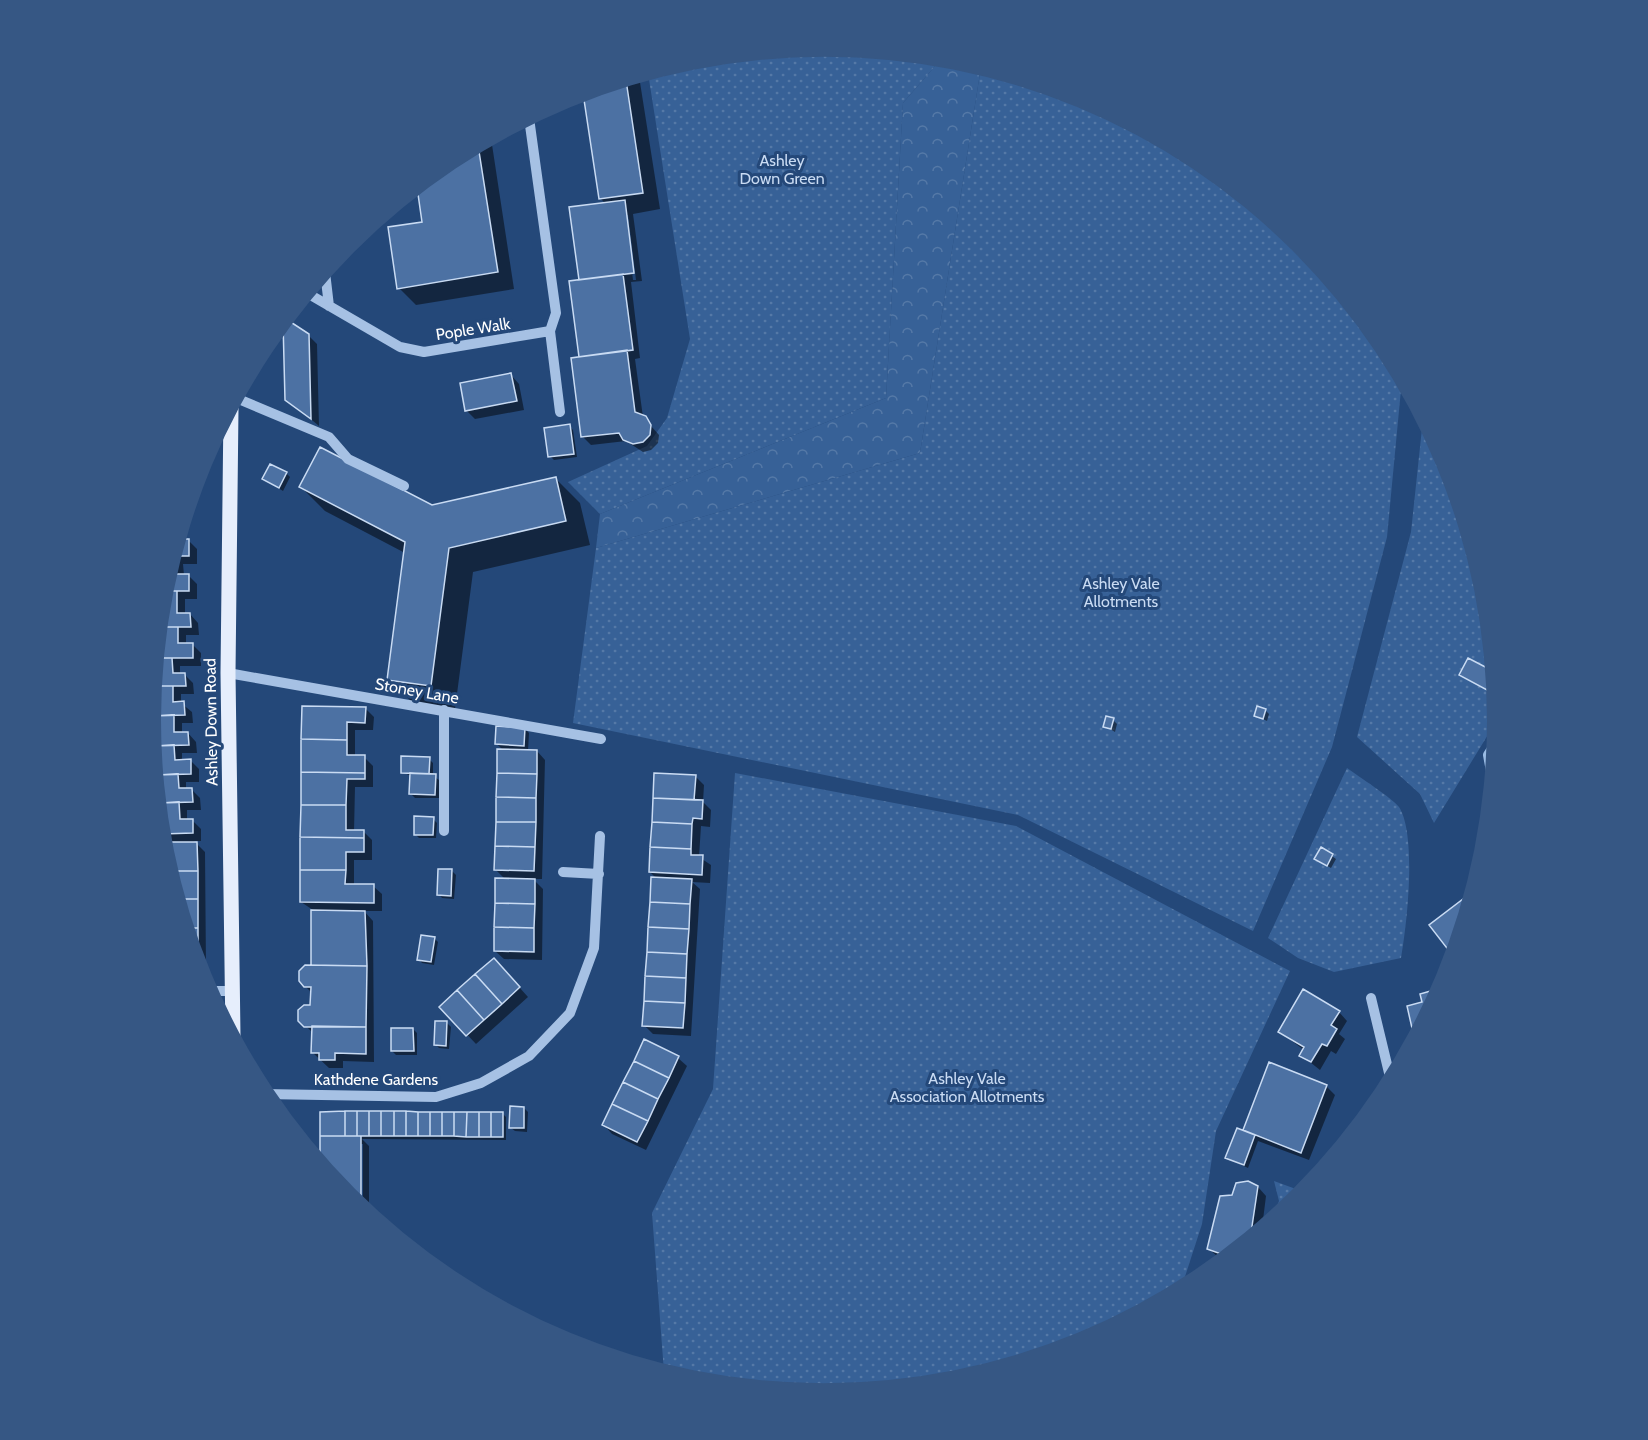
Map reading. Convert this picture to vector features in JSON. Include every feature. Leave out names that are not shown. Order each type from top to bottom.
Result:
[{"type":"main road","name":"Ashley Down Road","points":[[231,424],[228,673],[233,1020]]},
{"type":"street","points":[[530,126],[556,313],[550,332],[560,412]]},
{"type":"street","points":[[326,283],[329,306]]},
{"type":"street","name":"Pople Walk","points":[[314,297],[400,347],[424,352],[550,332]]},
{"type":"street","points":[[243,401],[328,437],[348,459],[404,486]]},
{"type":"street","name":"Stoney Lane","points":[[228,673],[601,739]]},
{"type":"street","points":[[444,710],[444,831]]},
{"type":"street","name":"Kathdene Gardens","points":[[277,1094],[436,1097],[481,1083],[529,1056],[570,1013],[594,948],[600,836]]},
{"type":"street","points":[[563,872],[599,874]]},
{"type":"street","points":[[219,991],[233,992]]},
{"type":"street","points":[[1371,998],[1388,1068]]},
{"type":"green space","name":"Ashley Down Green","points":[[781,58],[867,58],[934,67],[903,103],[886,398],[600,514],[568,482],[647,446],[667,418],[690,339],[649,81],[695,70]]},
{"type":"green space","points":[[934,67],[980,76],[920,453],[596,548],[600,514],[886,398],[903,103]]},
{"type":"green space","name":"Ashley Vale Allotments","points":[[980,76],[1037,92],[1078,107],[1156,146],[1192,169],[1228,194],[1293,251],[1350,316],[1401,393],[1387,537],[1332,747],[1253,931],[1018,815],[573,723],[596,548],[920,453]]},
{"type":"green space","points":[[1422,433],[1437,466],[1464,548],[1474,591],[1486,677],[1487,737],[1434,823],[1420,794],[1357,737],[1411,532]]},
{"type":"green space","points":[[1347,768],[1399,807],[1408,838],[1408,903],[1401,958],[1334,972],[1298,958],[1268,938]]},
{"type":"green space","name":"Ashley Vale Association Allotments","points":[[735,773],[1016,826],[1290,971],[1216,1131],[1202,1224],[1186,1275],[1117,1315],[1078,1333],[1037,1348],[953,1370],[867,1382],[781,1382],[737,1377],[663,1363],[652,1213],[713,1089]]},
{"type":"green space","points":[[1274,1181],[1294,1188],[1279,1201]]},
{"type":"building","points":[[627,87],[643,193],[599,199],[584,102]]},
{"type":"building","points":[[479,154],[498,272],[397,289],[388,227],[422,222],[418,196]]},
{"type":"building","points":[[625,200],[634,273],[579,280],[569,207]]},
{"type":"building","points":[[623,274],[633,350],[579,357],[569,281]]},
{"type":"building","points":[[293,323],[309,334],[311,419],[285,400],[283,337]]},
{"type":"building","points":[[627,350],[635,412],[646,416],[651,425],[650,435],[643,442],[633,444],[623,440],[619,433],[581,437],[571,358]]},
{"type":"building","points":[[511,373],[517,401],[465,411],[460,383]]},
{"type":"building","points":[[570,424],[574,454],[548,457],[544,428]]},
{"type":"building","points":[[320,447],[432,505],[556,477],[566,521],[449,548],[431,686],[387,680],[405,542],[299,487]]},
{"type":"building","points":[[270,464],[287,472],[279,488],[262,479]]},
{"type":"building","points":[[187,539],[189,539],[189,556],[182,556]]},
{"type":"building","points":[[178,574],[189,574],[189,591],[174,591]]},
{"type":"building","points":[[174,591],[177,591],[177,613],[190,613],[191,627],[168,627]]},
{"type":"building","points":[[168,627],[178,627],[178,643],[193,643],[193,658],[164,658]]},
{"type":"building","points":[[164,658],[172,658],[173,673],[185,673],[186,686],[162,686]]},
{"type":"building","points":[[1468,658],[1485,667],[1486,690],[1459,675]]},
{"type":"building","points":[[162,686],[173,686],[173,702],[184,701],[185,715],[161,716]]},
{"type":"building","points":[[302,706],[366,707],[365,723],[347,722],[347,740],[301,739]]},
{"type":"building","points":[[1257,706],[1266,709],[1263,719],[1254,716]]},
{"type":"building","points":[[174,715],[174,732],[188,732],[189,745],[162,746],[161,716]]},
{"type":"building","points":[[1106,716],[1114,718],[1111,729],[1103,727]]},
{"type":"building","points":[[496,726],[525,728],[524,746],[495,744]]},
{"type":"building","points":[[301,739],[347,740],[347,755],[365,755],[365,773],[301,772]]},
{"type":"building","points":[[174,745],[175,760],[191,759],[191,774],[163,775],[162,746]]},
{"type":"building","points":[[497,749],[537,750],[537,774],[497,773]]},
{"type":"building","points":[[401,756],[430,757],[429,774],[401,773]]},
{"type":"building","points":[[301,772],[365,773],[365,779],[347,779],[346,805],[301,805]]},
{"type":"building","points":[[410,773],[436,774],[435,795],[409,794]]},
{"type":"building","points":[[497,773],[537,774],[536,798],[496,797]]},
{"type":"building","points":[[654,773],[696,775],[694,800],[653,798]]},
{"type":"building","points":[[178,774],[179,788],[192,788],[193,802],[167,803],[163,775]]},
{"type":"building","points":[[496,797],[536,798],[536,822],[496,822]]},
{"type":"building","points":[[653,798],[703,800],[702,819],[693,818],[692,824],[652,822]]},
{"type":"building","points":[[179,802],[180,819],[193,819],[193,833],[171,834],[167,803]]},
{"type":"building","points":[[301,805],[346,805],[346,830],[364,830],[364,838],[300,837]]},
{"type":"building","points":[[414,816],[434,817],[433,835],[414,835]]},
{"type":"building","points":[[496,822],[536,822],[535,847],[495,846]]},
{"type":"building","points":[[652,822],[692,824],[691,849],[650,847]]},
{"type":"building","points":[[300,837],[364,838],[364,852],[346,852],[346,870],[300,870]]},
{"type":"building","points":[[173,842],[197,842],[198,871],[179,871]]},
{"type":"building","points":[[495,846],[535,847],[534,871],[494,870]]},
{"type":"building","points":[[650,847],[691,849],[691,855],[703,855],[702,875],[649,872]]},
{"type":"building","points":[[1321,847],[1333,854],[1327,866],[1314,859]]},
{"type":"building","points":[[438,869],[452,869],[451,896],[437,895]]},
{"type":"building","points":[[300,870],[346,870],[345,884],[374,884],[374,903],[300,902]]},
{"type":"building","points":[[179,871],[198,871],[198,899],[186,899]]},
{"type":"building","points":[[651,877],[692,879],[690,904],[650,902]]},
{"type":"building","points":[[495,878],[535,879],[535,904],[495,903]]},
{"type":"building","points":[[186,899],[198,899],[198,928],[195,928]]},
{"type":"building","points":[[1462,900],[1447,948],[1429,925]]},
{"type":"building","points":[[650,902],[690,904],[689,929],[648,927]]},
{"type":"building","points":[[495,903],[535,904],[534,928],[494,927]]},
{"type":"building","points":[[311,910],[365,911],[367,966],[311,965]]},
{"type":"building","points":[[494,927],[534,928],[534,952],[494,951]]},
{"type":"building","points":[[648,927],[689,929],[687,954],[647,952]]},
{"type":"building","points":[[421,935],[435,937],[431,962],[417,960]]},
{"type":"building","points":[[647,952],[687,954],[686,978],[645,976]]},
{"type":"building","points":[[494,958],[520,987],[502,1004],[475,974]]},
{"type":"building","points":[[305,965],[367,966],[366,1027],[304,1027],[298,1021],[298,1010],[304,1005],[310,1005],[311,987],[304,987],[299,981],[299,971]]},
{"type":"building","points":[[475,974],[502,1004],[484,1020],[457,990]]},
{"type":"building","points":[[645,976],[686,978],[685,1003],[644,1001]]},
{"type":"building","points":[[1303,989],[1340,1011],[1331,1025],[1337,1029],[1327,1046],[1322,1044],[1311,1062],[1299,1056],[1304,1047],[1278,1032]]},
{"type":"building","points":[[457,990],[484,1020],[466,1036],[439,1007]]},
{"type":"building","points":[[1429,991],[1412,1027],[1407,1006],[1422,1002],[1420,994]]},
{"type":"building","points":[[644,1001],[685,1003],[683,1028],[642,1026]]},
{"type":"building","points":[[435,1021],[447,1021],[446,1046],[434,1045]]},
{"type":"building","points":[[312,1026],[366,1027],[366,1054],[335,1053],[335,1060],[319,1060],[319,1053],[311,1053]]},
{"type":"building","points":[[391,1028],[413,1028],[414,1051],[391,1051]]},
{"type":"building","points":[[644,1039],[679,1056],[669,1078],[634,1061]]},
{"type":"building","points":[[634,1061],[669,1078],[658,1099],[623,1082]]},
{"type":"building","points":[[1269,1062],[1327,1085],[1301,1153],[1243,1130]]},
{"type":"building","points":[[623,1082],[658,1099],[648,1121],[612,1104]]},
{"type":"building","points":[[612,1104],[648,1121],[637,1142],[602,1125]]},
{"type":"building","points":[[510,1106],[524,1107],[524,1128],[509,1128]]},
{"type":"building","points":[[345,1111],[345,1136],[320,1136],[320,1112]]},
{"type":"building","points":[[345,1111],[357,1111],[357,1136],[345,1136]]},
{"type":"building","points":[[357,1111],[369,1111],[369,1136],[357,1136]]},
{"type":"building","points":[[369,1111],[381,1111],[381,1136],[369,1136]]},
{"type":"building","points":[[381,1111],[394,1111],[394,1136],[381,1136]]},
{"type":"building","points":[[394,1111],[406,1111],[406,1136],[394,1136]]},
{"type":"building","points":[[406,1111],[418,1112],[418,1136],[406,1136]]},
{"type":"building","points":[[418,1112],[430,1112],[430,1136],[418,1136]]},
{"type":"building","points":[[430,1112],[442,1112],[442,1136],[430,1136]]},
{"type":"building","points":[[442,1112],[454,1112],[454,1136],[442,1136]]},
{"type":"building","points":[[454,1112],[467,1112],[466,1137],[454,1136]]},
{"type":"building","points":[[467,1112],[479,1112],[479,1137],[466,1137]]},
{"type":"building","points":[[479,1112],[491,1112],[491,1137],[479,1137]]},
{"type":"building","points":[[491,1112],[503,1112],[503,1137],[491,1137]]},
{"type":"building","points":[[1237,1128],[1255,1135],[1244,1165],[1225,1158]]},
{"type":"building","points":[[320,1136],[361,1136],[361,1194],[355,1189],[320,1150]]},
{"type":"building","points":[[1248,1181],[1258,1186],[1252,1226],[1218,1253],[1207,1249],[1220,1196],[1232,1195],[1236,1183]]}]
